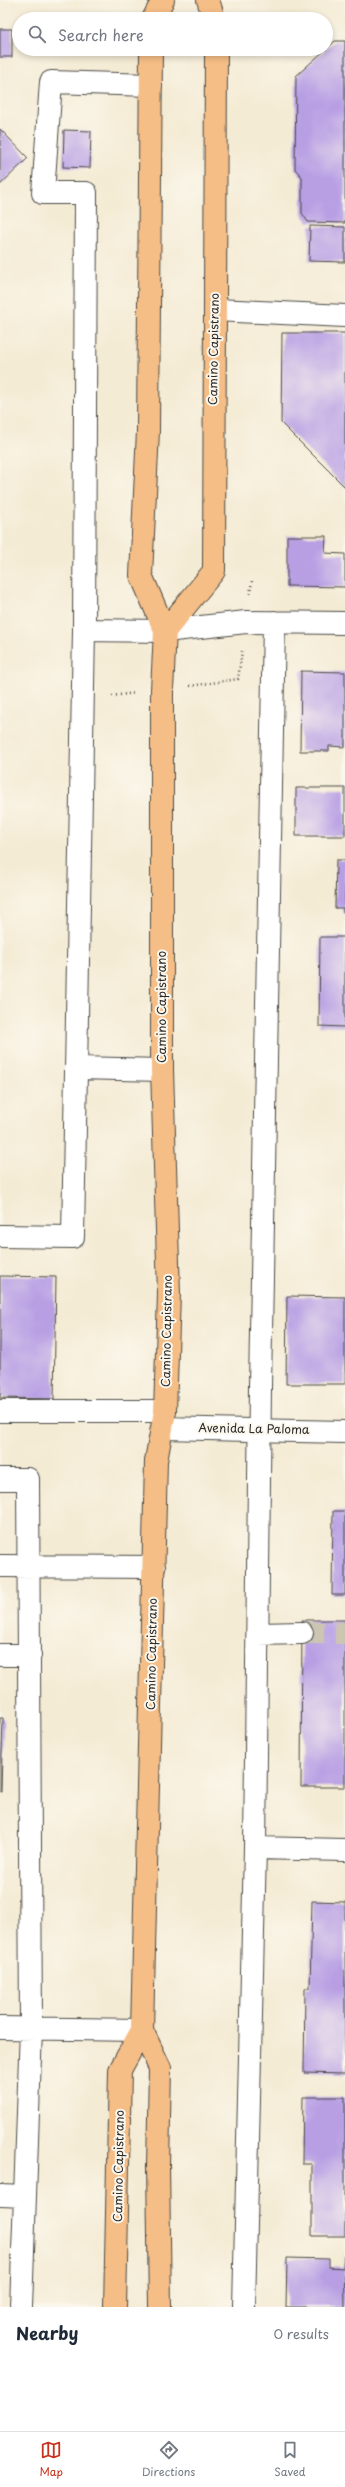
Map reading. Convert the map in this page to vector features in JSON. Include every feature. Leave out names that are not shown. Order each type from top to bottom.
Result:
[{"type":"main road","points":[[157,12],[163,0]]},
{"type":"main road","points":[[208,0],[212,12]]},
{"type":"main road","name":"Camino Capistrano","points":[[151,56],[148,431],[140,574],[165,631],[162,690],[162,1070],[169,1294],[164,1419],[156,1461],[142,2030],[160,2068],[158,2166],[160,2307]]},
{"type":"main road","name":"Camino Capistrano","points":[[165,631],[214,571],[216,56]]},
{"type":"main road","name":"Camino Capistrano","points":[[115,2307],[120,2070],[142,2030]]},
{"type":"street","points":[[0,1236],[73,1237],[84,630],[86,193],[43,193],[51,82],[151,85]]},
{"type":"street","points":[[214,310],[345,316]]},
{"type":"street","points":[[84,630],[165,631],[246,622],[345,624]]},
{"type":"street","points":[[244,2307],[255,1848],[274,622]]},
{"type":"street","points":[[77,1068],[162,1070]]},
{"type":"street","name":"Avenida La Paloma","points":[[0,1411],[164,1419],[261,1429],[345,1432]]},
{"type":"street","points":[[0,1479],[28,1479],[30,1567],[31,2029],[21,2307]]},
{"type":"street","points":[[0,1566],[154,1567]]},
{"type":"street","points":[[258,1634],[302,1633]]},
{"type":"street","points":[[0,1655],[30,1655]]},
{"type":"street","points":[[255,1848],[345,1850]]},
{"type":"street","points":[[0,2028],[142,2030]]},
{"type":"street","points":[[0,2195],[25,2196]]},
{"type":"path","points":[[222,682],[238,679],[240,669]]},
{"type":"building","points":[[0,29],[12,29],[12,57],[0,57]]},
{"type":"building","points":[[335,41],[345,41],[345,223],[308,222],[302,213],[302,177],[295,169],[296,76],[318,56],[333,56],[333,43]]},
{"type":"building","points":[[0,129],[28,158],[0,185]]},
{"type":"building","points":[[64,130],[91,131],[90,168],[63,167]]},
{"type":"building","points":[[310,226],[345,227],[345,262],[309,261]]},
{"type":"building","points":[[282,333],[345,333],[345,487],[281,423]]},
{"type":"building","points":[[287,536],[326,536],[325,553],[345,554],[345,587],[287,586]]},
{"type":"building","points":[[301,671],[345,672],[345,747],[329,746],[329,751],[300,751]]},
{"type":"building","points":[[296,788],[345,788],[345,836],[296,836]]},
{"type":"building","points":[[336,860],[345,860],[345,913],[343,913],[343,908],[335,908]]},
{"type":"building","points":[[320,937],[345,937],[345,1027],[319,1026]]},
{"type":"building","points":[[0,1276],[56,1277],[54,1399],[0,1398]]},
{"type":"building","points":[[287,1296],[345,1297],[345,1384],[286,1384]]},
{"type":"building","points":[[333,1511],[345,1511],[345,1595],[332,1595]]},
{"type":"building","points":[[302,1620],[345,1620],[345,1787],[301,1787]]},
{"type":"building","points":[[0,1718],[3,1718],[1,1792],[0,1792]]},
{"type":"building","points":[[312,1901],[345,1902],[345,2074],[304,2073],[305,1988],[310,1988]]},
{"type":"building","points":[[303,2097],[345,2097],[345,2236],[312,2236],[312,2164],[302,2164]]},
{"type":"building","points":[[344,2255],[345,2307],[286,2307],[287,2258],[329,2259],[329,2267],[343,2268]]},
{"type":"tunnel","points":[[302,1633],[345,1633]]}]
